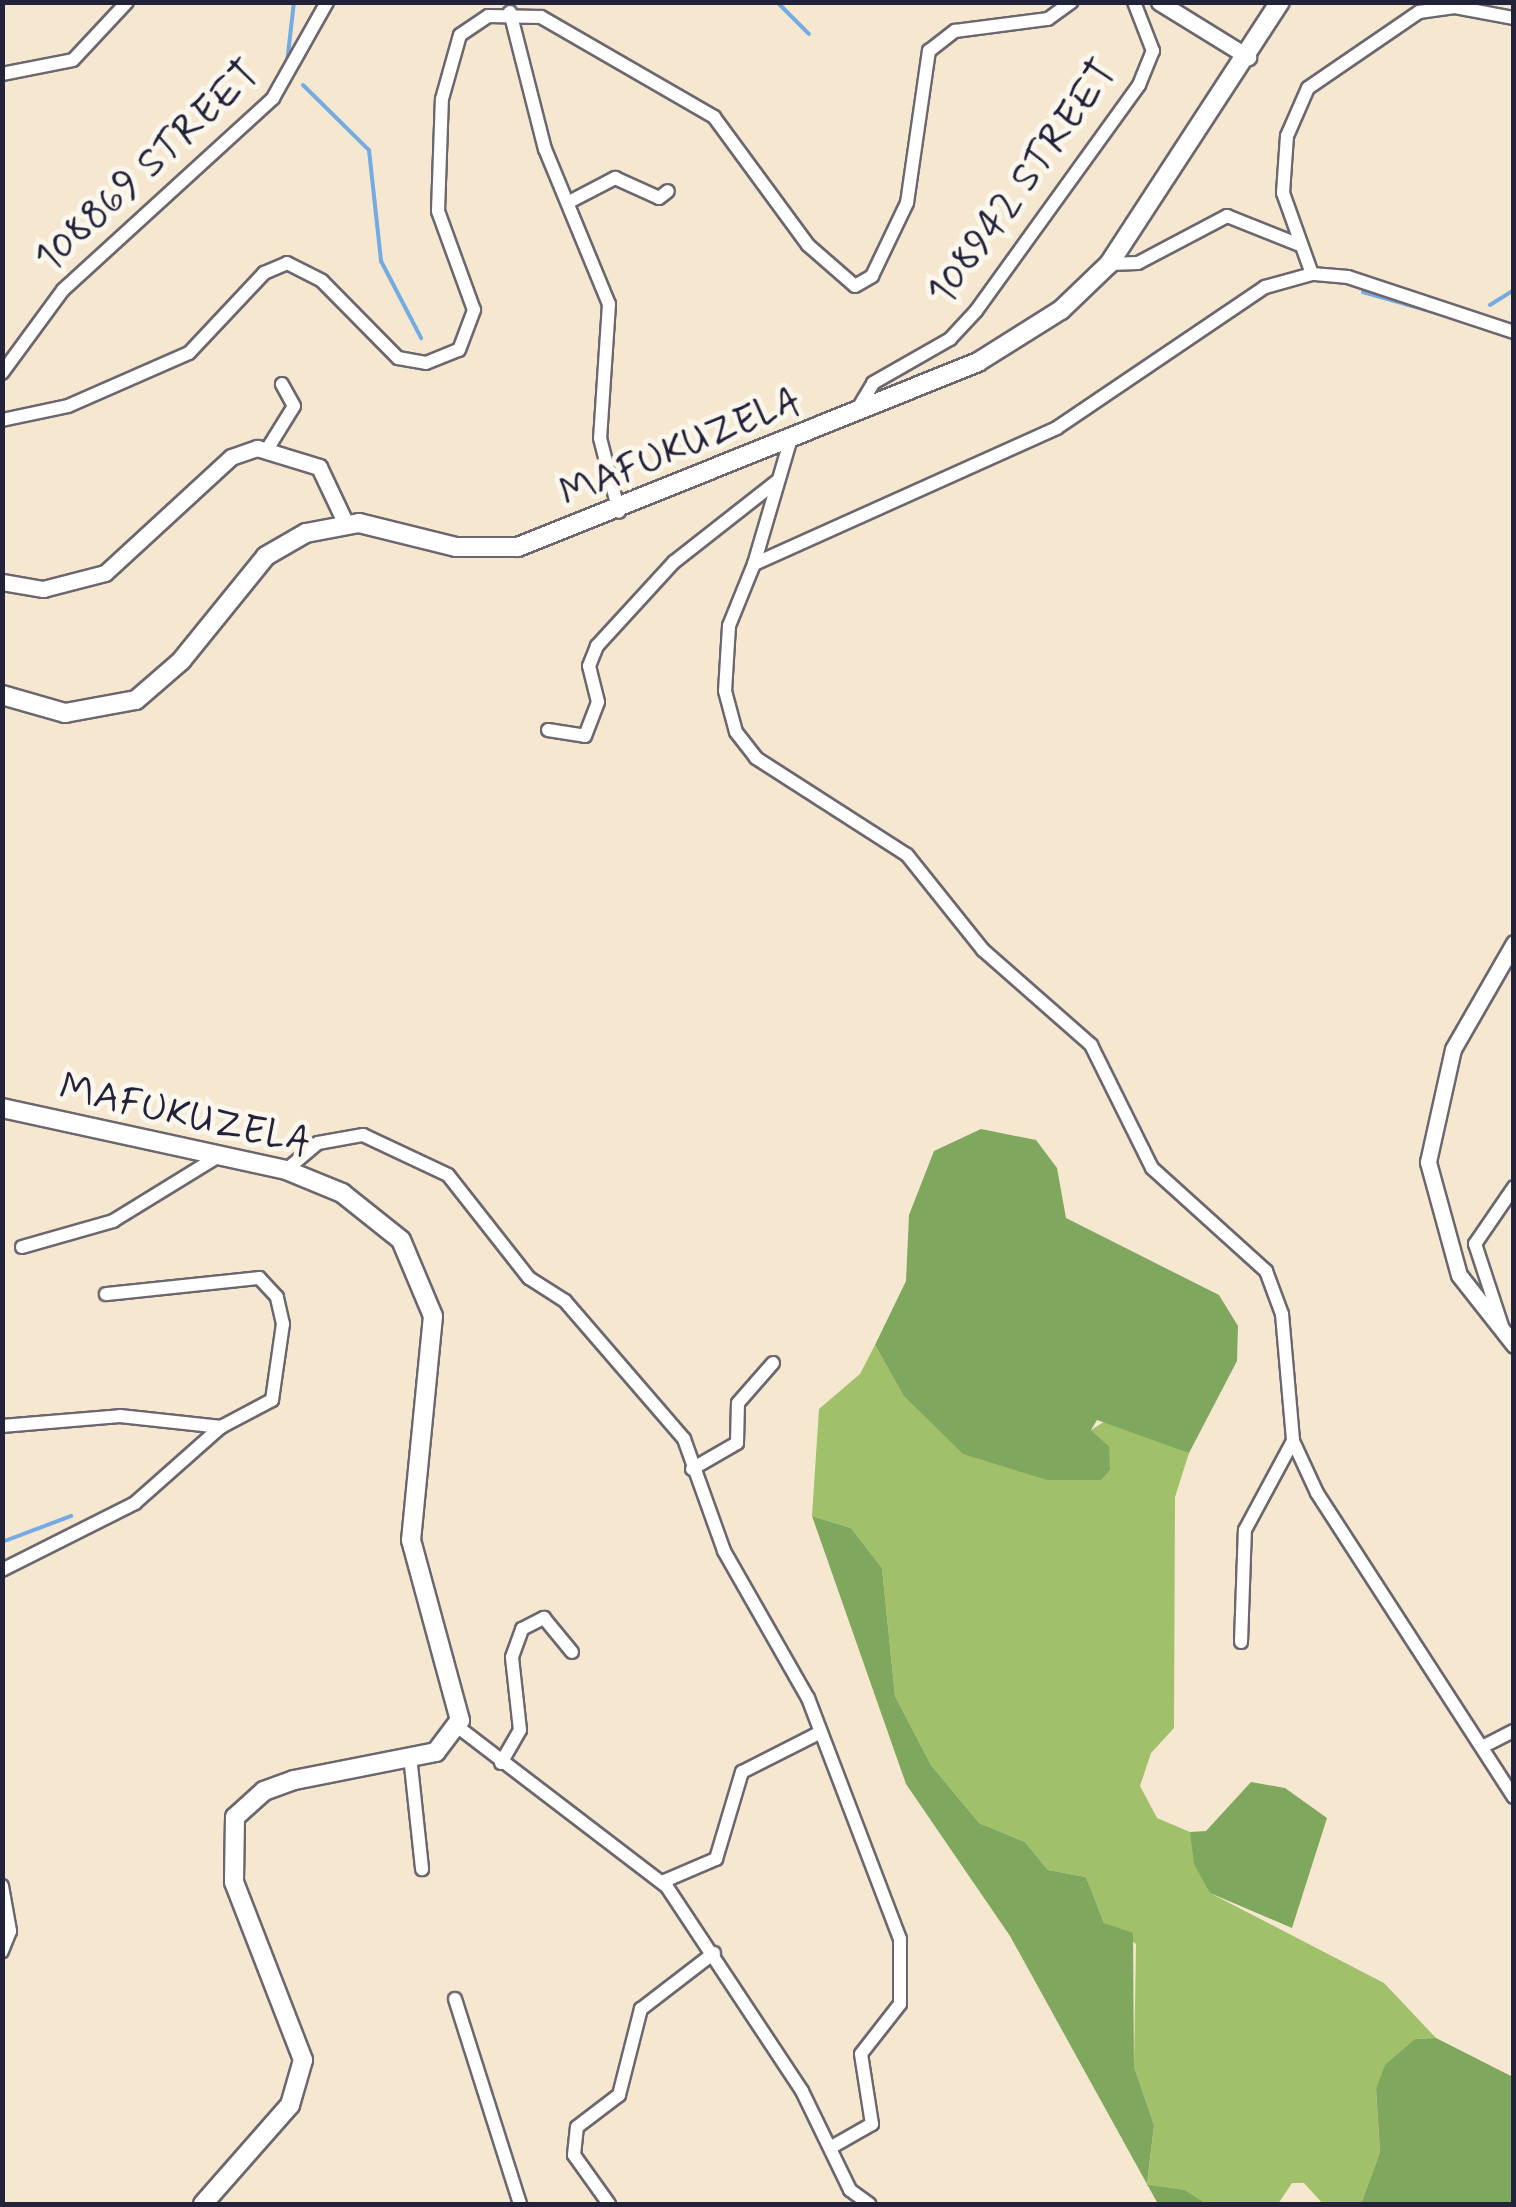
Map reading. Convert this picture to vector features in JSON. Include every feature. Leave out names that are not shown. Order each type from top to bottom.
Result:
[{"type":"main road","name":"MAFUKUZELA","points":[[345,522],[499,548],[619,512],[853,416],[1014,342],[1110,264],[1248,57],[1280,2]]},
{"type":"main road","points":[[2,695],[65,713],[136,700],[181,662],[266,556],[345,522]]},
{"type":"main road","name":"MAFUKUZELA","points":[[2,1108],[286,1170],[383,1219],[427,1292],[434,1338],[411,1540],[458,1692],[458,1726]]},
{"type":"main road","points":[[203,2204],[290,2105],[304,2060],[234,1882],[236,1817],[264,1790],[294,1780],[436,1752],[458,1726]]},
{"type":"street","points":[[2,74],[74,60],[127,2]]},
{"type":"street","name":"108869 STREET","points":[[2,373],[62,290],[274,98],[327,2]]},
{"type":"street","points":[[2,420],[68,406],[189,353],[264,273],[287,264],[322,282],[398,358],[426,364],[459,350],[474,310],[438,212],[445,77],[460,35],[510,12],[576,35],[724,125],[808,246],[855,286],[872,276],[906,203],[930,51],[955,31],[1048,19],[1071,2]]},
{"type":"street","name":"108942 STREET","points":[[853,416],[873,383],[950,339],[976,311],[1139,85],[1153,51],[1134,2]]},
{"type":"street","points":[[1160,2],[1248,57]]},
{"type":"street","points":[[1312,274],[1283,193],[1284,150],[1315,79],[1434,7],[1514,18]]},
{"type":"street","points":[[510,12],[535,120],[610,304],[600,438],[619,512]]},
{"type":"street","points":[[570,201],[615,178],[659,198],[668,191]]},
{"type":"street","points":[[1110,264],[1138,263],[1227,216],[1302,246]]},
{"type":"street","points":[[754,564],[1014,450],[1232,305],[1312,274],[1379,285],[1514,332]]},
{"type":"street","points":[[268,448],[294,406],[282,384]]},
{"type":"street","points":[[790,442],[726,647],[736,732],[772,772],[930,875],[983,950],[1091,1045],[1152,1168],[1236,1234],[1279,1293],[1294,1440],[1328,1514],[1514,1797]]},
{"type":"street","points":[[2,582],[42,589],[106,573],[231,458],[268,448],[318,467],[345,522]]},
{"type":"street","points":[[548,730],[577,740],[588,733],[598,702],[589,666],[597,646],[674,562],[776,482]]},
{"type":"street","points":[[1509,1341],[1445,1244],[1428,1162],[1452,1049],[1514,943]]},
{"type":"street","points":[[286,1170],[318,1144],[363,1135],[448,1175],[529,1278],[566,1301],[661,1405],[692,1469],[724,1552],[819,1733],[900,1939],[900,2004],[861,2054],[872,2124],[830,2148]]},
{"type":"street","points":[[22,1247],[102,1225],[218,1157]]},
{"type":"street","points":[[1509,1341],[1475,1244],[1514,1187]]},
{"type":"street","points":[[2,1570],[135,1503],[222,1428],[272,1400],[283,1324],[270,1285],[242,1276],[106,1294]]},
{"type":"street","points":[[692,1469],[737,1442],[738,1403],[773,1363]]},
{"type":"street","points":[[2,1426],[120,1416],[222,1428]]},
{"type":"street","points":[[1242,1642],[1245,1530],[1294,1440]]},
{"type":"street","points":[[501,1763],[520,1730],[511,1679],[522,1628],[544,1618],[572,1652]]},
{"type":"street","points":[[458,1726],[501,1763],[662,1882],[714,1953],[830,2148],[849,2200],[869,2204]]},
{"type":"street","points":[[1482,1748],[1514,1732]]},
{"type":"street","points":[[662,1882],[716,1859],[742,1772],[819,1733]]},
{"type":"street","points":[[410,1756],[422,1869]]},
{"type":"street","points":[[2,1886],[10,1931],[2,1951]]},
{"type":"street","points":[[608,2204],[574,2155],[577,2126],[619,2095],[641,2010],[714,1953]]},
{"type":"street","points":[[456,2000],[520,2204]]},
{"type":"green space","points":[[981,1129],[1036,1140],[1057,1168],[1066,1218],[1219,1295],[1238,1326],[1237,1361],[1189,1453],[1097,1420],[1091,1430],[1109,1446],[1110,1470],[1101,1480],[1047,1480],[963,1454],[903,1395],[875,1345],[906,1281],[909,1215],[934,1151]]},
{"type":"green space","points":[[875,1345],[903,1395],[1109,1446],[1091,1430],[1110,1418],[1189,1453],[1175,1497],[1174,1728],[1151,1753],[1140,1786],[1157,1818],[1190,1832],[1210,1893],[1384,1983],[1436,2038],[1415,2039],[1376,2089],[1380,2152],[1361,2204],[1323,2204],[1304,2183],[1292,2183],[1278,2204],[1207,2204],[1185,2190],[1147,2186],[1154,2125],[1134,2067],[1136,1944],[1104,1923],[1086,1877],[1048,1870],[1025,1842],[979,1823],[931,1765],[895,1696],[882,1568],[851,1528],[812,1516],[819,1409],[860,1374]]},
{"type":"green space","points":[[812,1516],[851,1528],[882,1568],[895,1696],[931,1765],[979,1823],[1025,1842],[1048,1870],[1086,1877],[1104,1923],[1133,1933],[1134,2067],[1154,2125],[1147,2184],[1010,1936],[906,1784]]},
{"type":"green space","points":[[1251,1782],[1285,1788],[1327,1818],[1292,1928],[1210,1893],[1194,1864],[1190,1832],[1206,1831]]},
{"type":"green space","points":[[1436,2038],[1513,2077],[1513,2204],[1361,2204],[1380,2152],[1376,2089],[1385,2065],[1415,2039]]},
{"type":"green space","points":[[1148,2185],[1185,2190],[1207,2204],[1158,2204]]},
{"type":"waterway","points":[[287,63],[294,2]]},
{"type":"waterway","points":[[777,2],[809,34]]},
{"type":"waterway","points":[[303,85],[369,150],[381,261],[421,338]]},
{"type":"waterway","points":[[1490,305],[1514,290]]},
{"type":"waterway","points":[[1363,292],[1464,321]]},
{"type":"waterway","points":[[2,1542],[71,1516]]}]
